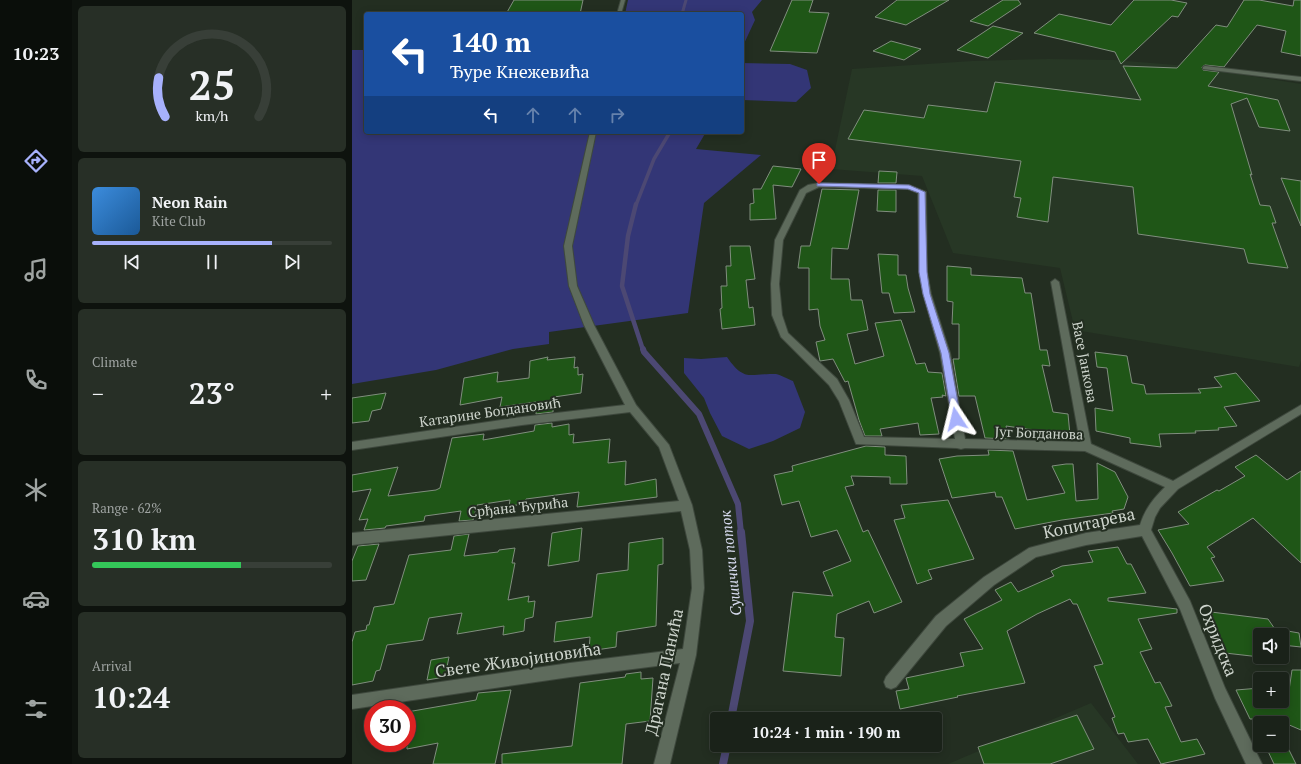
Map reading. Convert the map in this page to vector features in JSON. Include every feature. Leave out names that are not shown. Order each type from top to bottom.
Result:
[{"type":"street","points":[[619,12],[622,0]]},
{"type":"street","points":[[1205,68],[1301,79]]},
{"type":"street","name":"Драгана Панића","points":[[593,134],[568,246],[573,286],[589,325],[632,408],[664,445],[692,525],[698,569],[697,595],[689,655],[662,764]]},
{"type":"street","name":"Југ Богданова","points":[[961,445],[945,353],[926,294],[923,272],[922,192],[909,187],[819,184],[811,187],[803,192],[779,240],[775,284],[777,315],[784,336],[833,382],[844,400],[860,441],[961,445],[1086,447],[1174,486]]},
{"type":"street","name":"Васе Јанкова","points":[[1055,282],[1086,447]]},
{"type":"street","name":"Катарине Богдановић","points":[[352,446],[522,421],[632,408]]},
{"type":"street","name":"Копитарева","points":[[891,682],[941,621],[989,581],[1033,552],[1086,539],[1145,530],[1149,516],[1156,504],[1174,486],[1301,409]]},
{"type":"street","name":"Срђана Ђурића","points":[[352,539],[686,505]]},
{"type":"street","name":"Охридска","points":[[1145,530],[1185,606],[1220,693],[1254,764]]},
{"type":"street","name":"Свете Живојиновића","points":[[352,702],[570,670],[689,655]]},
{"type":"shaded area","points":[[628,0],[762,0],[752,12],[755,20],[744,44],[744,12],[625,12]]},
{"type":"shaded area","points":[[352,50],[364,50],[364,134],[705,134],[696,149],[761,155],[704,203],[688,313],[549,332],[549,344],[513,349],[436,370],[352,384]]},
{"type":"shaded area","points":[[1048,59],[1114,60],[1188,66],[1301,84],[1301,361],[1299,367],[1075,330],[1060,268],[953,253],[922,176],[831,169],[852,69],[972,61]]},
{"type":"shaded area","points":[[744,63],[790,64],[807,70],[811,88],[796,102],[744,100]]},
{"type":"shaded area","points":[[727,357],[733,365],[744,374],[776,374],[793,381],[805,412],[800,428],[773,441],[749,449],[722,436],[704,398],[684,373],[684,358],[701,359]]},
{"type":"shaded area","points":[[1091,703],[1138,764],[948,764]]},
{"type":"building","points":[[514,0],[583,0],[580,12],[507,12]]},
{"type":"building","points":[[792,0],[813,0],[809,12],[829,13],[817,53],[770,51]]},
{"type":"building","points":[[897,0],[949,0],[906,25],[875,17]]},
{"type":"building","points":[[1003,0],[1018,0],[1021,4],[988,26],[970,21]]},
{"type":"building","points":[[1134,0],[1171,0],[1187,3],[1178,17],[1172,16],[1121,64],[1115,52],[1034,33],[1059,14],[1111,25]]},
{"type":"building","points":[[1244,0],[1259,0],[1293,6],[1294,0],[1301,0],[1301,56],[1281,52],[1286,31],[1257,25],[1224,67],[1205,65],[1202,67],[1203,70],[1219,72],[1208,86],[1278,100],[1290,131],[1259,127],[1247,98],[1231,104],[1260,205],[1270,206],[1276,223],[1272,223],[1288,268],[1248,263],[1244,249],[1138,234],[1133,187],[1053,177],[1048,222],[1017,217],[1021,198],[1014,197],[1021,161],[848,139],[864,110],[924,118],[928,105],[987,112],[995,82],[1141,100],[1123,66],[1177,68],[1216,25],[1227,27]]},
{"type":"building","points":[[993,26],[1023,33],[988,58],[957,50]]},
{"type":"building","points":[[891,41],[921,49],[904,60],[873,51]]},
{"type":"building","points":[[773,166],[801,169],[792,187],[773,185],[776,219],[750,220],[750,204],[754,203],[753,189],[761,189]]},
{"type":"building","points":[[879,171],[897,172],[896,183],[878,183]]},
{"type":"building","points":[[1281,178],[1301,181],[1301,226]]},
{"type":"building","points":[[822,189],[859,190],[848,249],[832,248],[831,279],[849,279],[851,300],[862,300],[868,330],[847,334],[855,364],[884,356],[875,323],[901,320],[916,364],[925,363],[928,372],[942,373],[946,396],[942,395],[943,397],[931,398],[939,434],[920,435],[918,423],[880,429],[882,436],[865,436],[848,381],[845,382],[833,359],[820,361],[816,342],[825,340],[820,326],[818,309],[809,310],[809,268],[798,268],[801,246],[810,246]]},
{"type":"building","points":[[878,190],[896,190],[896,212],[877,211]]},
{"type":"building","points":[[730,246],[750,246],[755,279],[746,280],[749,308],[753,307],[755,325],[722,329],[720,309],[722,308],[721,286],[727,286],[726,266],[731,266]]},
{"type":"building","points":[[878,254],[898,255],[898,275],[906,275],[915,312],[894,313],[889,293],[882,293]]},
{"type":"building","points":[[947,266],[971,268],[971,275],[1022,278],[1025,293],[1031,293],[1040,350],[1047,350],[1050,366],[1042,365],[1053,412],[1068,414],[1070,435],[1006,426],[1009,439],[985,438],[975,396],[959,396],[953,359],[959,359],[959,324],[952,324],[953,302],[947,301]]},
{"type":"building","points":[[1095,352],[1127,356],[1132,383],[1144,385],[1146,394],[1201,393],[1198,389],[1222,387],[1214,377],[1236,373],[1260,401],[1224,407],[1237,426],[1218,428],[1219,430],[1195,431],[1196,433],[1159,434],[1161,447],[1130,443],[1130,438],[1096,431],[1095,408],[1113,411],[1107,368],[1097,367]]},
{"type":"building","points":[[548,357],[547,360],[575,357],[574,368],[578,367],[578,375],[583,374],[581,393],[554,397],[553,412],[536,414],[536,402],[500,407],[502,397],[460,405],[464,378],[498,372],[497,382],[529,378],[530,361]]},
{"type":"building","points":[[386,393],[381,409],[372,411],[369,421],[352,423],[352,398]]},
{"type":"building","points":[[552,423],[552,427],[569,424],[569,435],[574,434],[573,443],[610,439],[608,463],[626,461],[625,485],[656,479],[657,497],[577,507],[579,492],[526,499],[525,504],[509,506],[510,500],[477,505],[473,520],[459,521],[461,511],[425,516],[424,521],[364,530],[368,519],[359,520],[371,489],[352,492],[352,475],[398,467],[388,496],[436,490],[440,488],[452,438],[484,434],[483,440],[534,431],[535,425]]},
{"type":"building","points":[[866,446],[885,447],[885,455],[906,456],[907,484],[890,484],[890,477],[851,476],[854,485],[845,487],[863,532],[868,530],[902,602],[874,613],[869,601],[837,614],[835,637],[844,638],[841,676],[783,671],[793,592],[833,596],[823,572],[851,561],[837,530],[811,537],[799,501],[782,505],[774,475],[793,471],[792,466]]},
{"type":"building","points":[[988,450],[1013,451],[1027,500],[1065,493],[1052,466],[1066,464],[1073,464],[1076,501],[1098,499],[1097,463],[1115,472],[1128,497],[1124,509],[1112,511],[1113,513],[1062,520],[1015,529],[1002,497],[996,497],[995,492],[952,498],[939,459],[957,456],[989,455]]},
{"type":"building","points":[[1256,455],[1287,480],[1301,471],[1301,563],[1253,518],[1207,547],[1215,557],[1211,558],[1224,581],[1190,586],[1158,530],[1189,524],[1178,512],[1245,476],[1235,467]]},
{"type":"building","points":[[948,500],[974,559],[928,570],[932,579],[917,584],[894,520],[905,518],[901,505]]},
{"type":"building","points":[[582,528],[579,561],[548,566],[552,533]]},
{"type":"building","points":[[469,534],[464,556],[498,552],[499,550],[515,548],[512,563],[515,563],[508,600],[529,596],[528,602],[535,601],[533,617],[525,619],[524,631],[503,635],[504,626],[457,634],[462,613],[429,618],[423,640],[387,645],[380,670],[376,671],[373,681],[352,685],[352,642],[355,632],[366,630],[374,607],[394,604],[409,555],[451,550],[454,536]]},
{"type":"building","points":[[663,538],[663,564],[658,565],[656,626],[617,632],[616,647],[589,651],[590,637],[554,642],[556,622],[592,617],[597,574],[628,570],[629,543]]},
{"type":"building","points":[[379,544],[366,580],[352,581],[352,561],[358,546]]},
{"type":"building","points":[[1118,547],[1127,564],[1131,564],[1146,593],[1108,598],[1108,601],[1177,609],[1177,613],[1138,619],[1152,649],[1140,652],[1155,683],[1160,682],[1172,706],[1165,707],[1181,742],[1197,739],[1205,754],[1161,764],[1148,739],[1128,742],[1124,733],[1118,734],[1112,718],[1115,717],[1094,666],[1103,664],[1077,604],[1073,604],[1070,599],[1037,614],[1007,631],[1025,683],[900,709],[896,691],[909,689],[906,678],[964,666],[960,653],[983,649],[964,619],[1002,600],[995,590],[1011,582],[1018,592],[1054,576],[1051,571],[1062,566],[1093,562],[1088,551]]},
{"type":"building","points":[[1211,612],[1268,619],[1274,628],[1253,628],[1253,656],[1225,653]]},
{"type":"building","points":[[1289,631],[1299,633],[1301,647],[1289,646]]},
{"type":"building","points":[[449,657],[445,677],[427,680],[431,660]]},
{"type":"building","points":[[1292,670],[1301,670],[1301,730],[1289,725],[1289,716],[1253,716],[1253,719],[1250,719],[1236,690],[1253,689],[1253,708],[1289,708],[1289,690]]},
{"type":"building","points":[[641,672],[641,679],[653,678],[650,721],[626,724],[622,764],[502,764],[502,754],[572,746],[580,683],[625,677],[626,674]]},
{"type":"building","points":[[511,690],[495,764],[433,764],[438,743],[416,747],[416,710],[476,700],[478,693]]},
{"type":"building","points":[[1077,715],[1094,749],[1050,764],[984,764],[978,747]]},
{"type":"building","points":[[1289,750],[1296,764],[1274,764],[1268,752],[1289,752]]},
{"type":"waterway","name":"Сушички поток","points":[[683,12],[686,0]]},
{"type":"waterway","name":"Сушички поток","points":[[636,205],[654,159],[669,134]]},
{"type":"waterway","name":"Сушички поток","points":[[636,204],[628,236],[622,286],[643,350]]},
{"type":"waterway","name":"Сушички поток","points":[[643,349],[644,352],[699,414],[738,504],[741,533]]},
{"type":"waterway","name":"Сушички поток","points":[[732,712],[750,621],[741,532]]},
{"type":"waterway","name":"Сушички поток","points":[[723,764],[726,752]]},
{"type":"route","points":[[819,184],[909,187],[922,192],[923,272],[926,294],[945,353],[956,419]]}]
